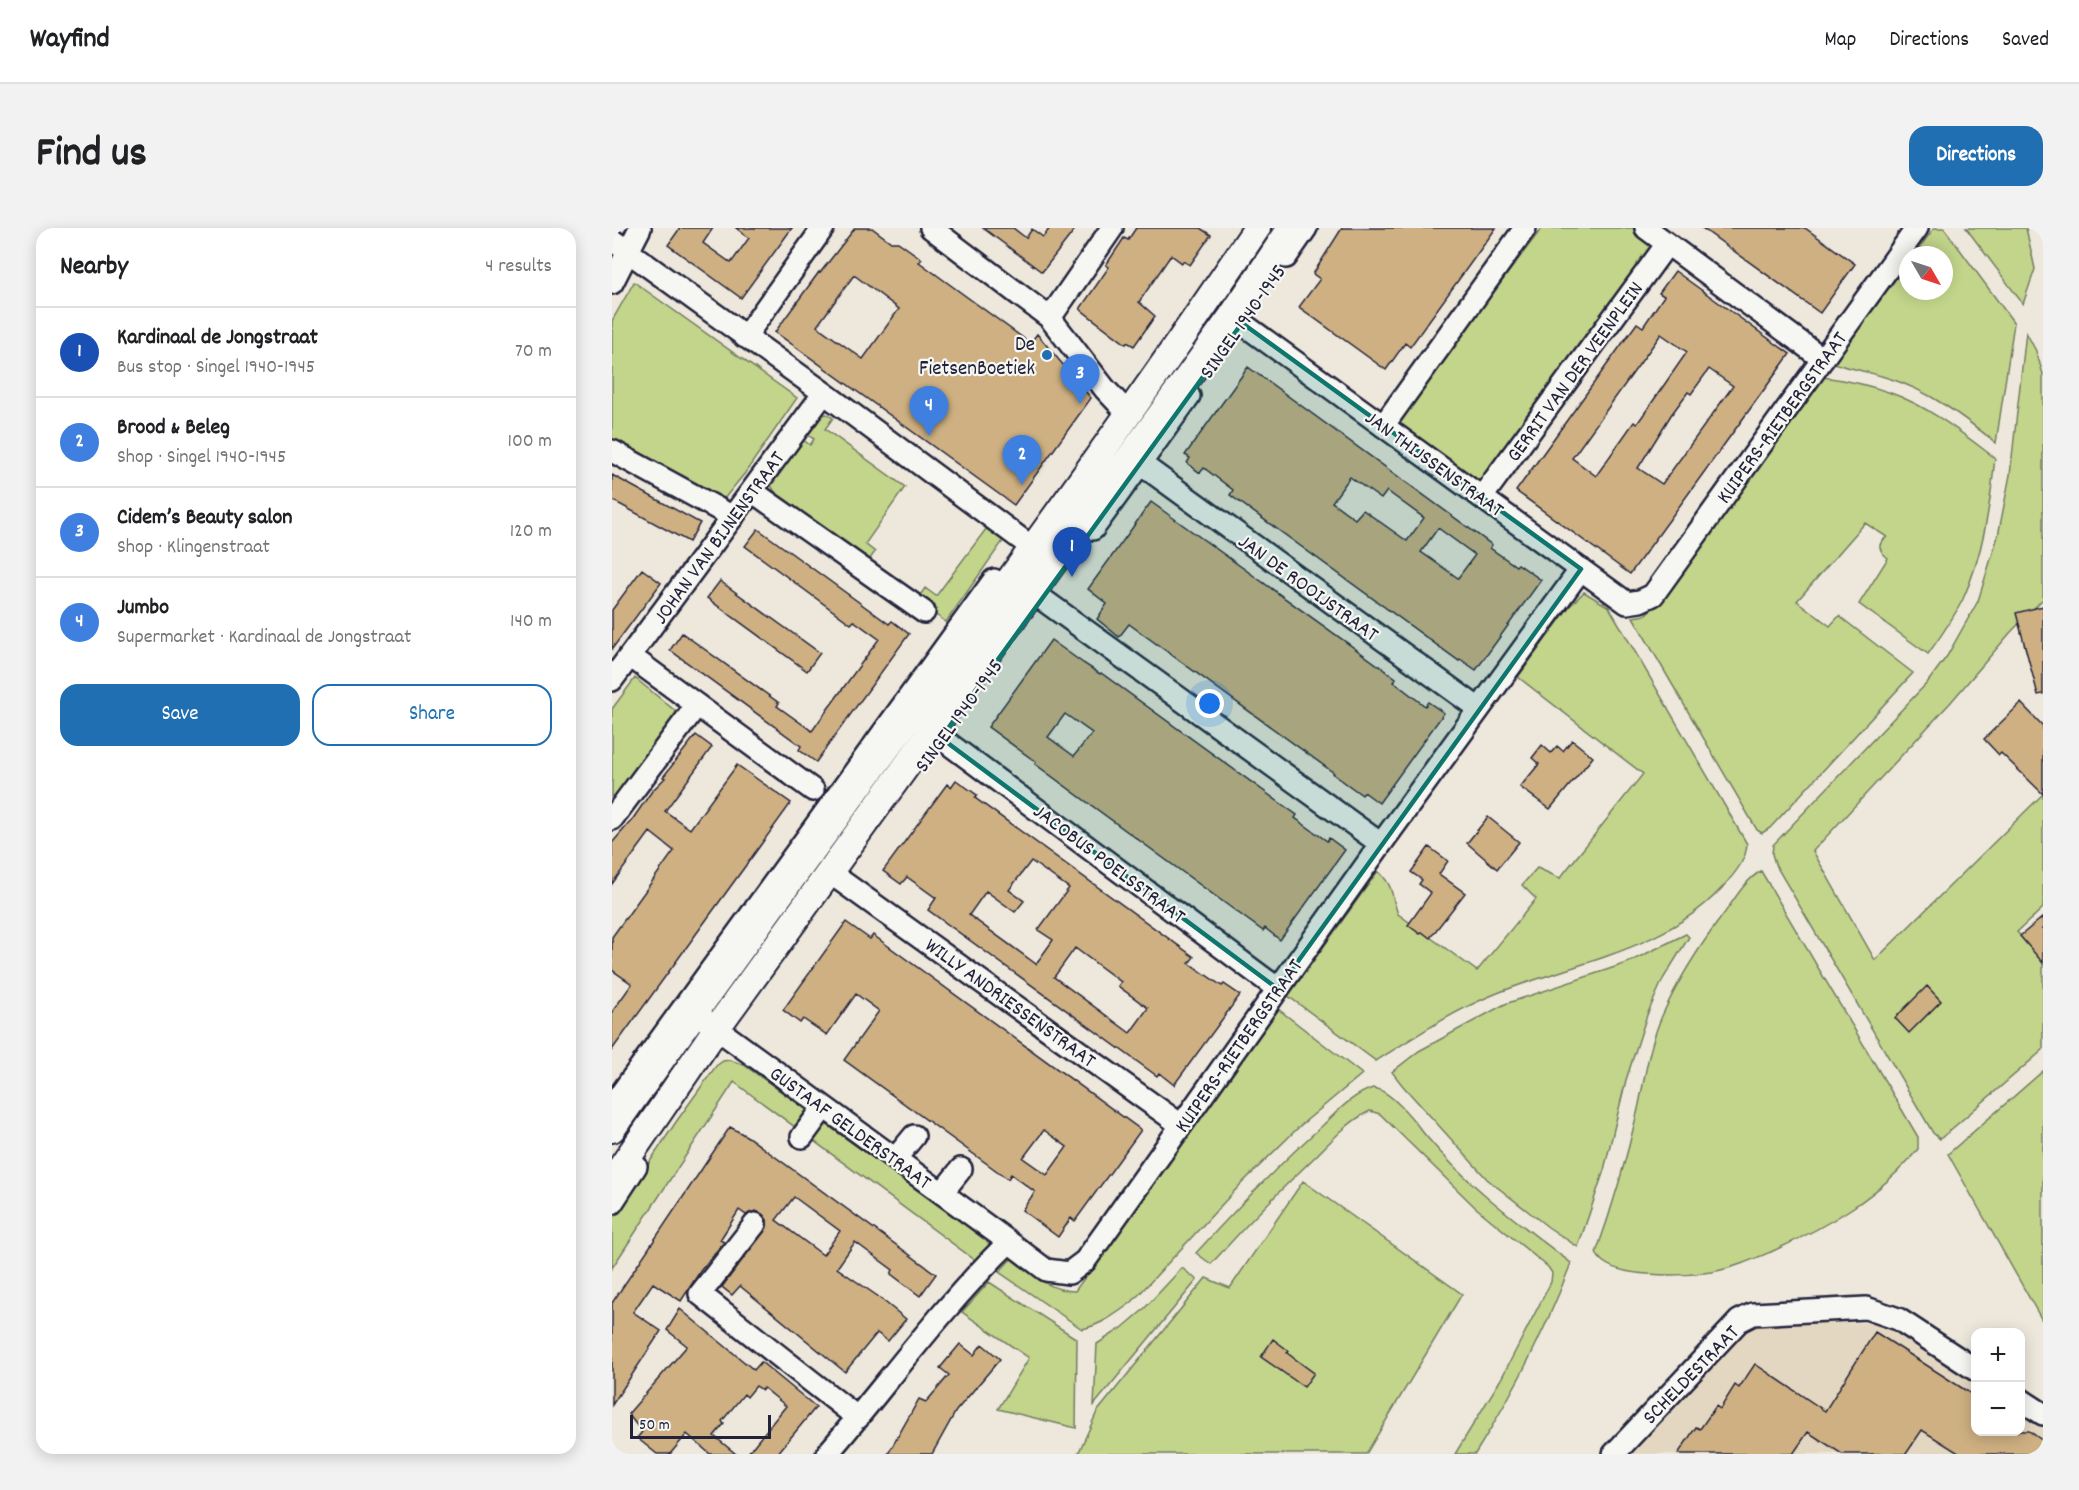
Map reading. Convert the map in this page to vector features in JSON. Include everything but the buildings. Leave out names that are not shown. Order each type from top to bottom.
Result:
[{"type":"main road","name":"SINGEL 1940-1945","points":[[612,1181],[721,1032],[1036,550],[1257,228]]},
{"type":"main road","name":"SINGEL 1940-1945","points":[[612,1129],[694,1012],[1036,550],[1237,320],[1291,228]]},
{"type":"street","points":[[612,283],[621,246],[640,228]]},
{"type":"street","points":[[745,337],[823,228]]},
{"type":"street","points":[[931,228],[1050,318],[1120,405]]},
{"type":"street","points":[[1050,318],[1112,228]]},
{"type":"street","name":"SINGEL 1940-1945","points":[[612,1203],[721,1032],[840,880],[1141,464],[1237,320],[1306,228]]},
{"type":"street","points":[[1383,426],[1525,228]]},
{"type":"street","points":[[1646,228],[1823,359]]},
{"type":"street","name":"KUIPERS-RIETBERGSTRAAT","points":[[1640,601],[1653,595],[1917,228]]},
{"type":"street","name":"GERRIT VAN DER VEENPLEIN","points":[[1482,497],[1667,244]]},
{"type":"street","points":[[621,246],[1036,550]]},
{"type":"street","name":"JAN THIJSSENSTRAAT","points":[[1237,320],[1626,603],[1640,601]]},
{"type":"street","name":"SINGEL 1940-1945","points":[[612,1106],[1036,550],[1120,405],[1139,378],[1155,376]]},
{"type":"street","name":"JOHAN VAN BIJNENSTRAAT","points":[[612,680],[824,393]]},
{"type":"street","points":[[612,451],[733,517]]},
{"type":"street","name":"JAN DE ROOIJSTRAAT","points":[[1141,464],[1479,708]]},
{"type":"street","points":[[752,491],[924,612]]},
{"type":"street","name":"KUIPERS-RIETBERGSTRAAT","points":[[1009,1242],[1046,1270],[1069,1273],[1084,1261],[1381,844],[1581,569]]},
{"type":"street","points":[[1042,599],[1381,844]]},
{"type":"street","points":[[630,656],[813,790]]},
{"type":"street","points":[[612,819],[697,705]]},
{"type":"street","name":"JACOBUS POELSSTRAAT","points":[[942,738],[1278,989]]},
{"type":"street","name":"WILLY ANDRIESSENSTRAAT","points":[[840,880],[1182,1125]]},
{"type":"street","name":"GUSTAAF GELDERSTRAAT","points":[[694,1012],[1009,1242]]},
{"type":"street","points":[[802,1137],[824,1107]]},
{"type":"street","points":[[896,1159],[914,1136]]},
{"type":"street","points":[[942,1193],[961,1169]]},
{"type":"street","points":[[755,1224],[700,1294],[858,1418]]},
{"type":"street","points":[[827,1454],[981,1269],[1009,1242]]},
{"type":"street","name":"SCHELDESTRAAT","points":[[1614,1454],[1739,1321],[1753,1314],[1866,1308],[1898,1319],[1971,1367]]},
{"type":"street","points":[[2025,1402],[2043,1414]]},
{"type":"highlighted area","points":[[1242,323],[1581,569],[1278,989],[941,738]]},
{"type":"shaded area","points":[[1755,1321],[1914,1324],[1971,1364],[1971,1436],[2025,1436],[2025,1401],[2043,1414],[2043,1454],[1626,1454]]},
{"type":"green space","points":[[1542,228],[1638,228],[1660,244],[1482,486],[1395,422]]},
{"type":"green space","points":[[1934,228],[1944,228],[2014,323],[1996,443],[1958,414],[1903,383],[1833,363],[1899,274],[1899,300],[1953,300],[1953,246],[1921,246]]},
{"type":"green space","points":[[1966,228],[2026,228],[2035,269],[2023,304]]},
{"type":"green space","points":[[634,282],[797,398],[745,473],[723,500],[612,440],[612,321]]},
{"type":"green space","points":[[2026,332],[2036,351],[2043,374],[2043,599],[1813,851],[1875,960],[2043,794],[2043,908],[2017,932],[2043,959],[2043,1050],[1940,1139],[1933,1133],[1775,864],[1772,854],[1773,845],[1927,683],[1947,656],[1978,601],[1998,536],[2010,475]]},
{"type":"green space","points":[[1823,377],[1857,383],[1891,393],[1933,413],[1995,458],[1991,494],[1981,548],[1970,582],[1955,614],[1928,654],[1859,604],[1888,558],[1880,548],[1881,542],[1887,537],[1865,523],[1797,601],[1830,626],[1839,616],[1913,673],[1770,828],[1762,833],[1757,830],[1633,617],[1645,615],[1653,607]]},
{"type":"green space","points":[[827,414],[833,418],[825,429],[905,487],[865,544],[875,552],[867,563],[774,498],[776,494],[771,485],[773,480],[802,439],[810,445],[814,439],[806,434],[819,416]]},
{"type":"green space","points":[[986,529],[1003,541],[946,622],[916,601],[925,588],[936,596]]},
{"type":"green space","points":[[1584,592],[1609,607],[1747,844],[1743,859],[1729,880],[1706,904],[1679,923],[1620,951],[1479,1001],[1434,1025],[1376,1061],[1288,996],[1378,871],[1390,886],[1398,914],[1477,971],[1536,899],[1522,885],[1537,868],[1560,878],[1643,774],[1518,677],[1569,607]]},
{"type":"green space","points":[[635,678],[679,714],[612,807],[612,709]]},
{"type":"green space","points":[[1761,871],[1918,1137],[1918,1149],[1887,1181],[1852,1208],[1814,1231],[1751,1260],[1712,1272],[1688,1274],[1656,1275],[1619,1270],[1605,1263],[1596,1253],[1624,1163],[1658,1027],[1675,990],[1697,952],[1740,891]]},
{"type":"green space","points":[[1686,934],[1689,937],[1663,979],[1647,1015],[1626,1080],[1604,1170],[1578,1247],[1548,1227],[1487,1179],[1392,1072],[1419,1051],[1505,1004],[1627,963]]},
{"type":"green space","points":[[1278,1009],[1362,1074],[1301,1125],[1240,1185],[1132,1302],[1102,1322],[1082,1329],[999,1272],[1012,1258],[1049,1285],[1075,1291]]},
{"type":"green space","points":[[730,1060],[744,1065],[998,1248],[979,1263],[734,1082],[612,1268],[612,1219],[716,1066],[723,1061]]},
{"type":"green space","points":[[2043,1071],[2043,1322],[1948,1154]]},
{"type":"green space","points":[[1373,1088],[1395,1100],[1442,1154],[1477,1188],[1571,1263],[1528,1361],[1475,1454],[1455,1454],[1501,1379],[1551,1282],[1552,1273],[1548,1267],[1475,1207],[1380,1114],[1370,1111],[1342,1131],[1263,1208],[1211,1264],[1196,1253],[1257,1188],[1339,1109]]},
{"type":"green space","points":[[1303,1181],[1462,1294],[1366,1454],[1078,1454],[1097,1412],[1206,1278],[1230,1288]]},
{"type":"green space","points":[[1182,1268],[1197,1280],[1094,1405],[1097,1344],[1122,1328],[1142,1311]]},
{"type":"green space","points":[[989,1282],[1077,1339],[1076,1428],[998,1409],[1029,1358],[962,1312]]},
{"type":"place","name":"De FietsenBoetiek","points":[[1047,355]]},
{"type":"place","name":"Cidem’s Beauty salon","points":[[1080,404]]},
{"type":"place","name":"Jumbo","points":[[929,436]]},
{"type":"place","name":"Brood & Beleg","points":[[1022,485]]},
{"type":"place","name":"Kardinaal de Jongstraat","points":[[1072,577]]}]
